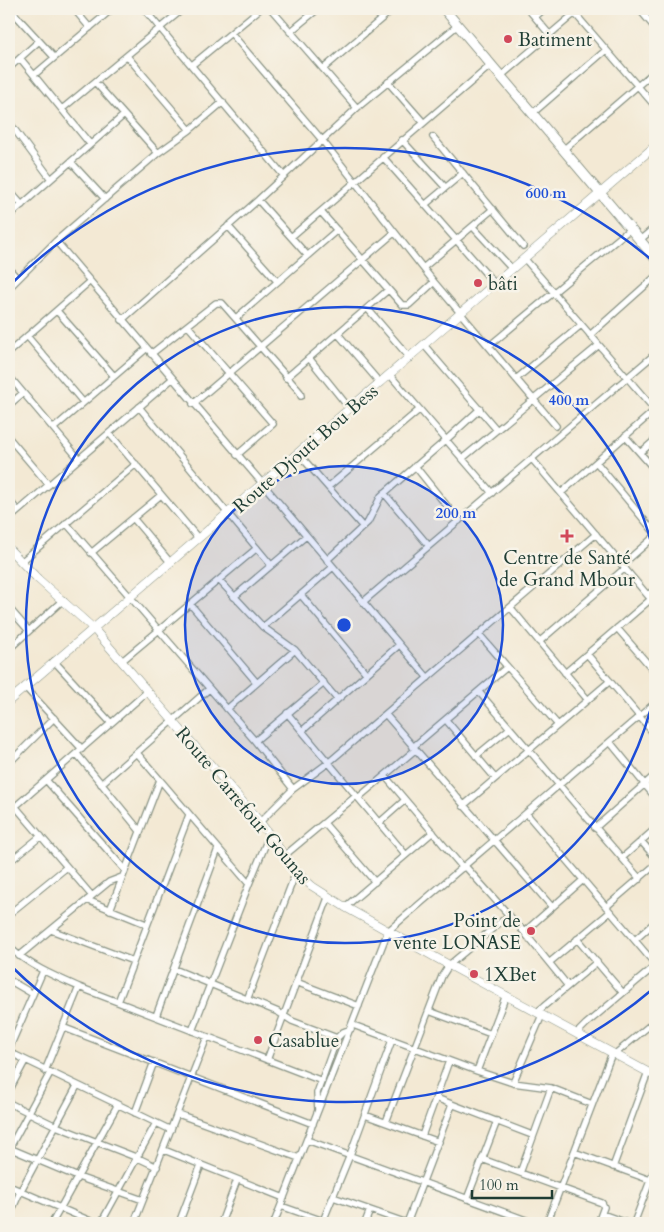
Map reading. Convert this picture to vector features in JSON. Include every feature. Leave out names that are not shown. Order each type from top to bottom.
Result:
[{"type":"highway","points":[[444,9],[655,258]]},
{"type":"main road","name":"Route Djouti Bou Bess","points":[[10,699],[655,146]]},
{"type":"main road","name":"Route Carrefour Gounas","points":[[9,549],[93,628],[260,822],[296,872],[312,886],[345,908],[655,1076]]},
{"type":"street","points":[[10,9],[54,57]]},
{"type":"street","points":[[74,9],[90,28]]},
{"type":"street","points":[[34,75],[112,9]]},
{"type":"street","points":[[144,9],[284,176]]},
{"type":"street","points":[[62,109],[184,9]]},
{"type":"street","points":[[192,65],[260,9]]},
{"type":"street","points":[[271,9],[357,108]]},
{"type":"street","points":[[305,9],[310,15]]},
{"type":"street","points":[[290,32],[318,9]]},
{"type":"street","points":[[322,69],[392,9]]},
{"type":"street","points":[[528,9],[550,35]]},
{"type":"street","points":[[535,17],[544,9]]},
{"type":"street","points":[[639,9],[655,28]]},
{"type":"street","points":[[501,76],[550,35],[573,11],[655,106]]},
{"type":"street","points":[[122,320],[258,200],[357,108],[458,25]]},
{"type":"street","points":[[231,33],[322,140],[434,282],[556,426]]},
{"type":"street","points":[[9,68],[39,41]]},
{"type":"street","points":[[533,113],[606,50]]},
{"type":"street","points":[[126,56],[190,130]]},
{"type":"street","points":[[20,58],[90,144]]},
{"type":"street","points":[[291,237],[491,65]]},
{"type":"street","points":[[564,150],[655,71]]},
{"type":"street","points":[[95,82],[158,153]]},
{"type":"street","points":[[388,82],[423,122]]},
{"type":"street","points":[[9,288],[56,241],[158,153],[190,130],[223,102]]},
{"type":"street","points":[[9,216],[124,115]]},
{"type":"street","points":[[9,122],[51,179]]},
{"type":"street","points":[[434,137],[523,246]]},
{"type":"street","points":[[402,140],[445,187]]},
{"type":"street","points":[[383,157],[495,284]]},
{"type":"street","points":[[71,162],[105,199]]},
{"type":"street","points":[[426,204],[463,172]]},
{"type":"street","points":[[9,190],[22,205]]},
{"type":"street","points":[[258,200],[307,255]]},
{"type":"street","points":[[423,268],[493,209]]},
{"type":"street","points":[[321,212],[388,290],[406,306],[434,282]]},
{"type":"street","points":[[228,226],[277,281]]},
{"type":"street","points":[[473,226],[512,269]]},
{"type":"street","points":[[640,240],[655,228]]},
{"type":"street","points":[[489,346],[630,229]]},
{"type":"street","points":[[236,318],[337,230]]},
{"type":"street","points":[[193,404],[394,233]]},
{"type":"street","points":[[56,241],[428,678]]},
{"type":"street","points":[[524,258],[655,410],[561,493]]},
{"type":"street","points":[[9,269],[18,280]]},
{"type":"street","points":[[590,335],[655,277]]},
{"type":"street","points":[[9,352],[89,282]]},
{"type":"street","points":[[286,378],[388,290]]},
{"type":"street","points":[[151,354],[218,302],[222,303],[261,346],[301,396]]},
{"type":"street","points":[[367,308],[410,358]]},
{"type":"street","points":[[57,311],[114,376]]},
{"type":"street","points":[[516,379],[581,325]]},
{"type":"street","points":[[188,326],[273,424],[237,455]]},
{"type":"street","points":[[338,334],[380,383]]},
{"type":"street","points":[[28,336],[83,402]]},
{"type":"street","points":[[424,345],[497,430]]},
{"type":"street","points":[[464,458],[598,345]]},
{"type":"street","points":[[54,428],[146,349]]},
{"type":"street","points":[[363,602],[655,354]]},
{"type":"street","points":[[309,358],[350,409]]},
{"type":"street","points":[[390,375],[419,410],[464,458],[492,493]]},
{"type":"street","points":[[9,376],[79,459]]},
{"type":"street","points":[[9,519],[172,379]]},
{"type":"street","points":[[9,406],[23,393]]},
{"type":"street","points":[[139,407],[271,565]]},
{"type":"street","points":[[327,560],[364,527],[384,493],[480,409]]},
{"type":"street","points":[[328,487],[419,410]]},
{"type":"street","points":[[108,433],[198,538]]},
{"type":"street","points":[[625,436],[655,470]]},
{"type":"street","points":[[9,438],[49,485]]},
{"type":"street","points":[[640,453],[655,440]]},
{"type":"street","points":[[298,453],[364,527]]},
{"type":"street","points":[[532,459],[651,599]]},
{"type":"street","points":[[596,462],[655,532]]},
{"type":"street","points":[[21,562],[136,464]]},
{"type":"street","points":[[415,466],[459,521]]},
{"type":"street","points":[[384,493],[429,546]]},
{"type":"street","points":[[91,553],[161,494]]},
{"type":"street","points":[[9,500],[18,511]]},
{"type":"street","points":[[132,518],[170,562]]},
{"type":"street","points":[[66,523],[256,741],[293,789]]},
{"type":"street","points":[[260,822],[293,789],[328,764],[596,534]]},
{"type":"street","points":[[234,596],[306,536]]},
{"type":"street","points":[[539,642],[655,536]]},
{"type":"street","points":[[122,661],[257,548]]},
{"type":"street","points":[[263,627],[333,567]]},
{"type":"street","points":[[218,580],[263,627],[295,650],[337,699]]},
{"type":"street","points":[[565,673],[651,599],[655,589]]},
{"type":"street","points":[[301,595],[366,673]]},
{"type":"street","points":[[9,649],[63,600]]},
{"type":"street","points":[[191,604],[257,683]]},
{"type":"street","points":[[9,608],[29,631]]},
{"type":"street","points":[[510,608],[588,700]]},
{"type":"street","points":[[617,628],[655,672]]},
{"type":"street","points":[[479,634],[558,725]]},
{"type":"street","points":[[302,731],[399,645]]},
{"type":"street","points":[[228,709],[295,650]]},
{"type":"street","points":[[587,654],[655,735]]},
{"type":"street","points":[[54,661],[111,723]]},
{"type":"street","points":[[284,856],[386,776],[414,748],[508,667]]},
{"type":"street","points":[[463,806],[610,681]]},
{"type":"street","points":[[256,741],[324,683]]},
{"type":"street","points":[[25,687],[82,749]]},
{"type":"street","points":[[101,784],[209,689]]},
{"type":"street","points":[[9,812],[148,691]]},
{"type":"street","points":[[479,692],[640,879]]},
{"type":"street","points":[[274,1223],[338,1064],[388,931],[655,703]]},
{"type":"street","points":[[287,713],[406,855]]},
{"type":"street","points":[[386,715],[552,907]]},
{"type":"street","points":[[9,763],[54,718]]},
{"type":"street","points":[[446,720],[496,778]]},
{"type":"street","points":[[476,756],[510,728]]},
{"type":"street","points":[[610,742],[655,796]]},
{"type":"street","points":[[137,753],[249,884]]},
{"type":"street","points":[[77,754],[140,831]]},
{"type":"street","points":[[595,828],[655,775]]},
{"type":"street","points":[[386,776],[432,832],[524,932],[568,986]]},
{"type":"street","points":[[46,780],[125,870]]},
{"type":"street","points":[[110,910],[160,780]]},
{"type":"street","points":[[379,823],[405,800]]},
{"type":"street","points":[[15,806],[67,867],[89,898],[110,910],[146,924]]},
{"type":"street","points":[[526,813],[655,965],[586,1024],[577,1034]]},
{"type":"street","points":[[118,1002],[146,924],[189,815]]},
{"type":"street","points":[[324,823],[375,882]]},
{"type":"street","points":[[622,858],[655,829]]},
{"type":"street","points":[[345,908],[432,832]]},
{"type":"street","points":[[9,862],[40,836]]},
{"type":"street","points":[[192,1032],[269,836]]},
{"type":"street","points":[[641,841],[655,857]]},
{"type":"street","points":[[156,1016],[218,849]]},
{"type":"street","points":[[550,962],[655,865]]},
{"type":"street","points":[[9,914],[67,867]]},
{"type":"street","points":[[247,1000],[296,872]]},
{"type":"street","points":[[19,956],[89,898],[114,879],[122,877]]},
{"type":"street","points":[[524,932],[583,880]]},
{"type":"street","points":[[267,1060],[328,898]]},
{"type":"street","points":[[386,1122],[442,976],[449,965],[509,915]]},
{"type":"street","points":[[634,940],[655,922]]},
{"type":"street","points":[[51,930],[134,961]]},
{"type":"street","points":[[577,939],[623,993]]},
{"type":"street","points":[[9,947],[43,972],[192,1032],[322,1080]]},
{"type":"street","points":[[513,1083],[539,1013],[597,962]]},
{"type":"street","points":[[174,969],[283,1015],[292,1021],[337,1038]]},
{"type":"street","points":[[43,972],[9,1051],[25,1061],[117,1106],[172,1130]]},
{"type":"street","points":[[9,980],[33,994]]},
{"type":"street","points":[[296,982],[359,1006]]},
{"type":"street","points":[[79,987],[62,1028],[48,1072],[9,1148],[78,1177],[144,1200]]},
{"type":"street","points":[[477,1071],[506,995]]},
{"type":"street","points":[[429,1010],[491,1034]]},
{"type":"street","points":[[547,1223],[613,1054],[655,1021]]},
{"type":"street","points":[[318,1112],[317,1096],[337,1038],[352,1027],[513,1083],[551,1088],[592,1104]]},
{"type":"street","points":[[62,1028],[313,1124]]},
{"type":"street","points":[[134,1223],[207,1037]]},
{"type":"street","points":[[281,1206],[326,1222],[333,1197],[392,1040]]},
{"type":"street","points":[[9,1091],[25,1061]]},
{"type":"street","points":[[422,1136],[449,1061]]},
{"type":"street","points":[[134,1114],[154,1062]]},
{"type":"street","points":[[329,1062],[338,1064]]},
{"type":"street","points":[[613,1166],[648,1072]]},
{"type":"street","points":[[9,1217],[20,1192],[77,1086]]},
{"type":"street","points":[[520,1173],[532,1135],[551,1088]]},
{"type":"street","points":[[436,1098],[532,1135]]},
{"type":"street","points":[[9,1103],[56,1126],[157,1167]]},
{"type":"street","points":[[333,1197],[407,1223],[452,1105]]},
{"type":"street","points":[[52,1223],[117,1106]]},
{"type":"street","points":[[178,1114],[299,1158]]},
{"type":"street","points":[[364,1114],[439,1142]]},
{"type":"street","points":[[467,1199],[497,1122]]},
{"type":"street","points":[[101,1223],[156,1123]]},
{"type":"street","points":[[307,1140],[534,1223]]},
{"type":"street","points":[[164,1150],[284,1198]]},
{"type":"street","points":[[574,1152],[650,1180]]},
{"type":"street","points":[[482,1159],[602,1203],[604,1207],[598,1223]]},
{"type":"street","points":[[179,1223],[201,1165]]},
{"type":"street","points":[[634,1223],[655,1168]]},
{"type":"street","points":[[221,1223],[238,1180]]},
{"type":"street","points":[[9,1186],[95,1223]]},
{"type":"street","points":[[365,1223],[370,1210]]},
{"type":"street","points":[[602,1214],[627,1223]]},
{"type":"place","name":"Batiment","points":[[508,39]]},
{"type":"place","name":"bâti","points":[[478,283]]},
{"type":"place","name":"Centre de Santé de Grand Mbour","points":[[567,536]]},
{"type":"place","name":"Point de vente LONASE","points":[[531,931]]},
{"type":"place","name":"1XBet","points":[[474,974]]},
{"type":"place","name":"Casablue","points":[[258,1040]]}]
